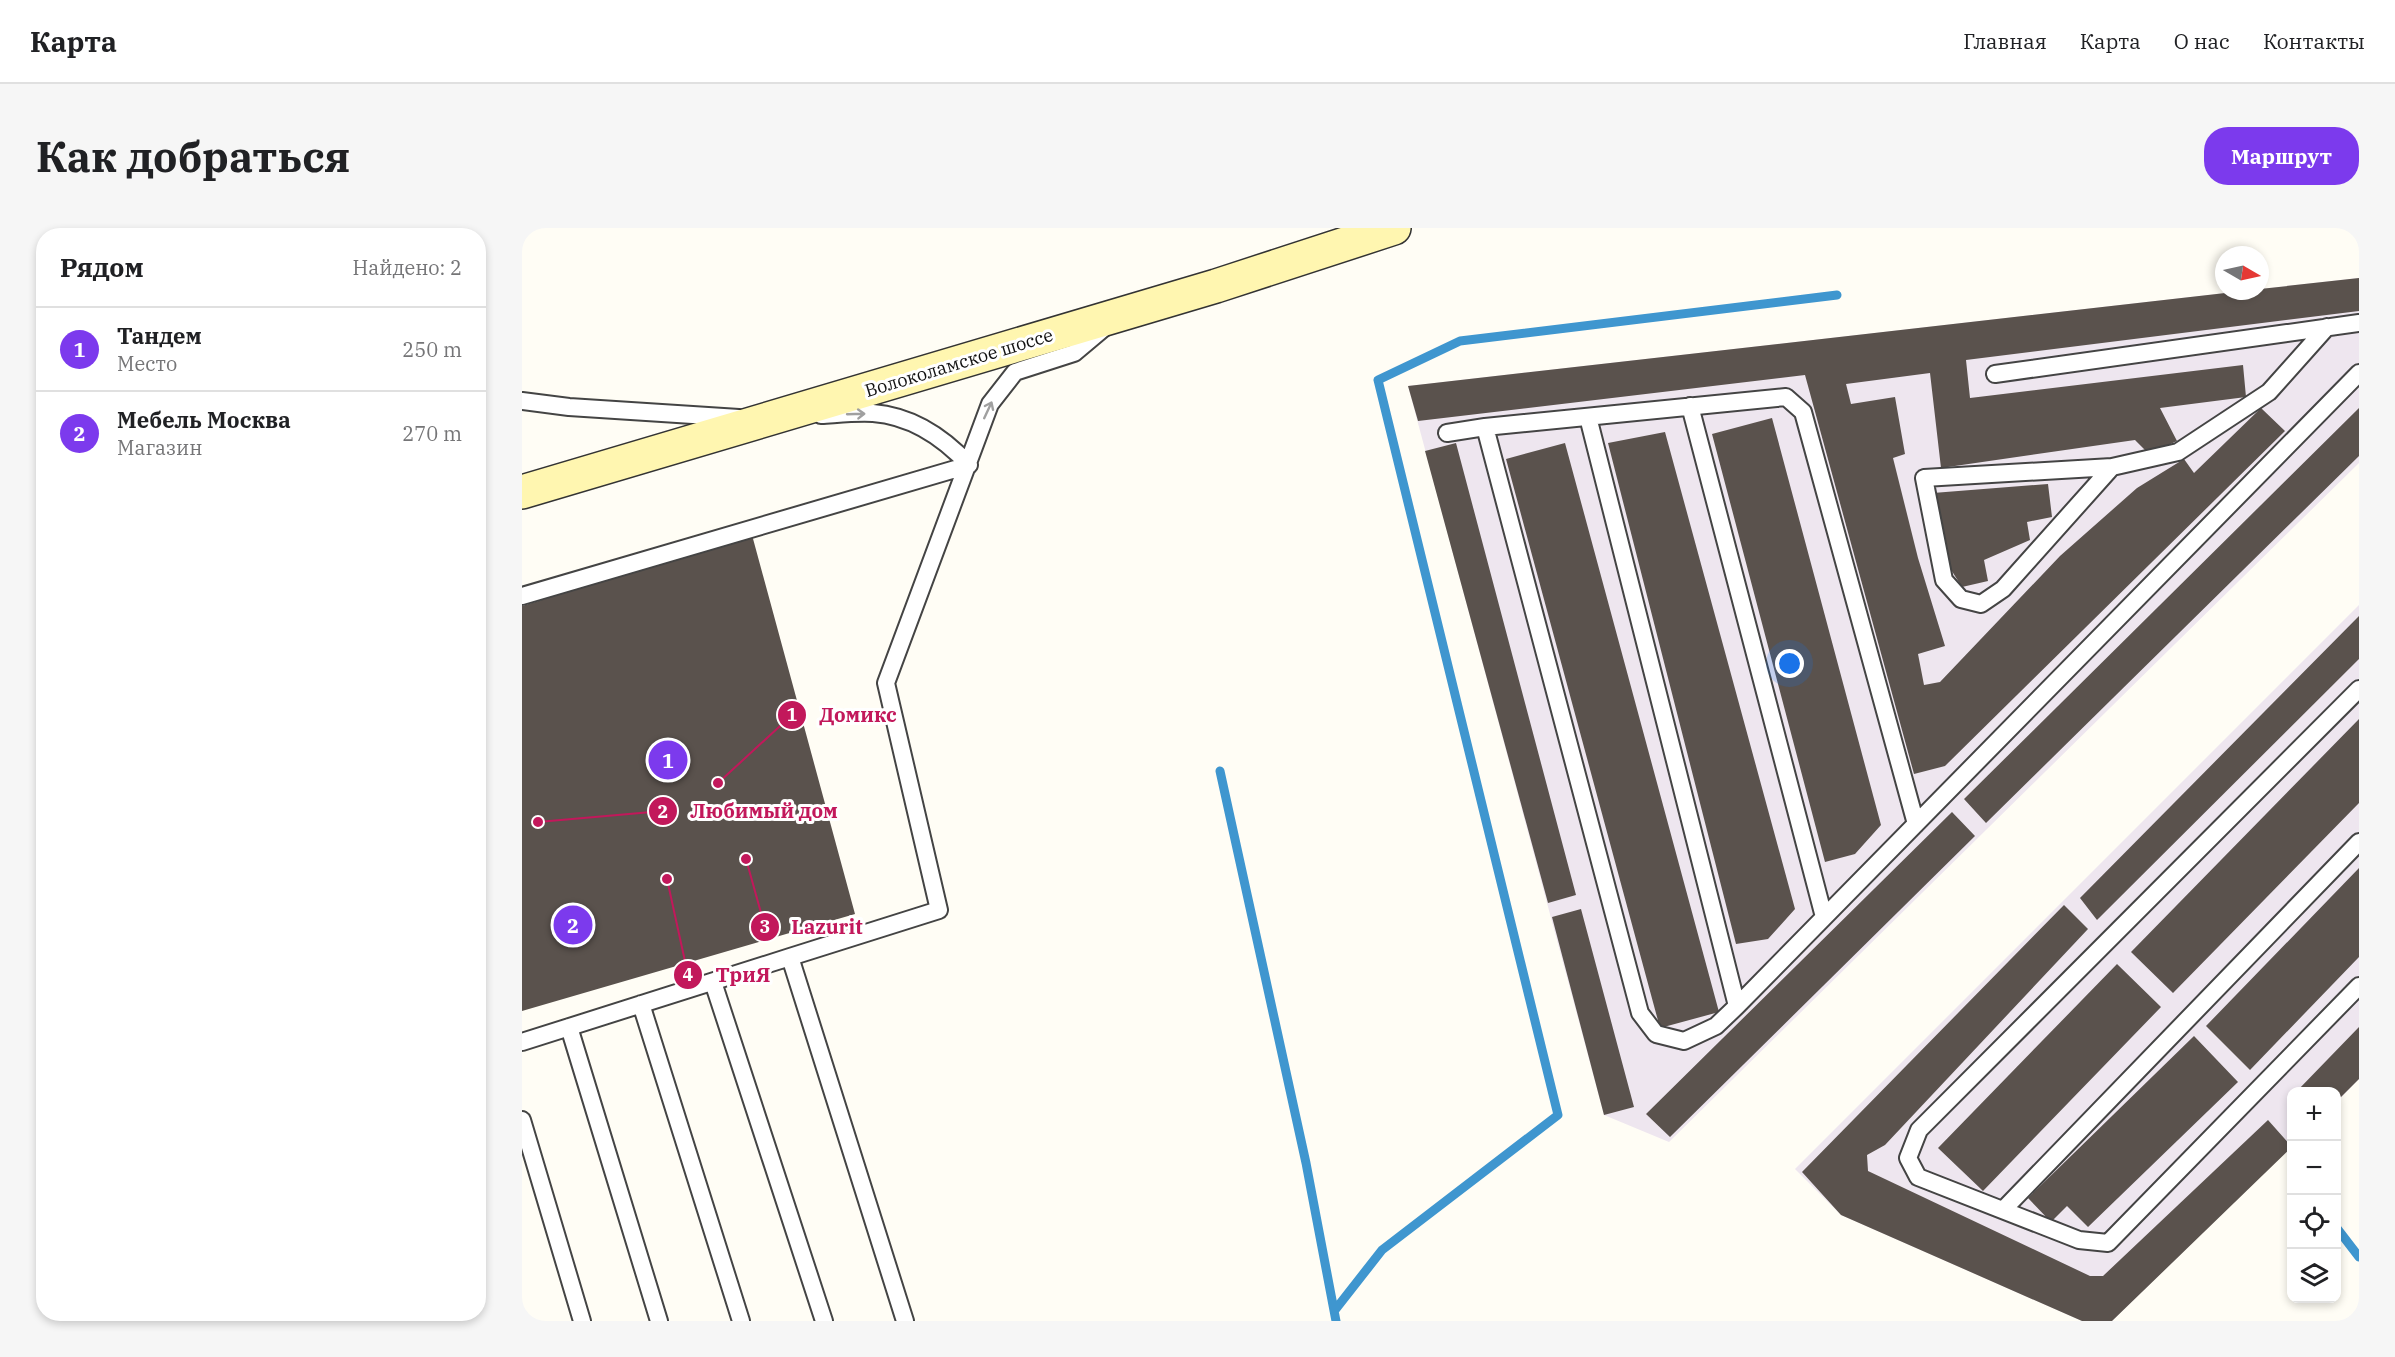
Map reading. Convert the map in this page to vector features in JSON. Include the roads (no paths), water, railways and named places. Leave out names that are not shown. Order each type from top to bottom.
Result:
[{"type":"main road","name":"Волоколамское шоссе","points":[[522,492],[1120,314],[1394,228]]},
{"type":"lane","points":[[522,1042],[939,910],[886,683],[990,404],[1015,372],[1074,353],[1120,314]]},
{"type":"lane","points":[[1995,374],[2359,323]]},
{"type":"lane","points":[[2112,467],[2003,589],[1981,604],[1961,599],[1944,580],[1924,478],[2112,467],[2178,452],[2269,392],[2327,327]]},
{"type":"lane","points":[[1485,427],[1640,1013],[1656,1034],[1684,1041],[1716,1026],[1737,1006],[2359,373]]},
{"type":"lane","points":[[1447,433],[1485,427],[1786,397],[1803,412],[1916,824]]},
{"type":"lane","points":[[522,401],[569,407],[772,418],[873,413],[917,423],[951,446],[969,465]]},
{"type":"lane","points":[[1690,406],[1824,917]]},
{"type":"lane","points":[[1588,417],[1737,1006]]},
{"type":"lane","points":[[522,596],[969,465]]},
{"type":"lane","points":[[2359,688],[1919,1130],[1908,1158],[1918,1177],[2079,1240],[2109,1243],[2359,986]]},
{"type":"lane","points":[[2003,1210],[2359,842]]},
{"type":"lane","points":[[790,957],[905,1321]]},
{"type":"lane","points":[[712,981],[824,1321]]},
{"type":"lane","points":[[641,1004],[741,1321]]},
{"type":"lane","points":[[569,1027],[659,1321]]},
{"type":"lane","points":[[522,1120],[582,1321]]},
{"type":"waterway","points":[[1335,1310],[1382,1250],[1558,1115],[1378,380],[1460,341],[1837,295]]},
{"type":"waterway","points":[[1220,771],[1306,1163],[1336,1321]]},
{"type":"waterway","points":[[2341,1234],[2359,1257]]},
{"type":"place","name":"Тандем","points":[[668,760]]},
{"type":"place","name":"Домикс","points":[[718,783]]},
{"type":"place","name":"Любимый дом","points":[[538,822]]},
{"type":"place","name":"Lazurit","points":[[746,859]]},
{"type":"place","name":"ТриЯ","points":[[667,879]]},
{"type":"place","name":"Мебель Москва","points":[[573,925]]}]
